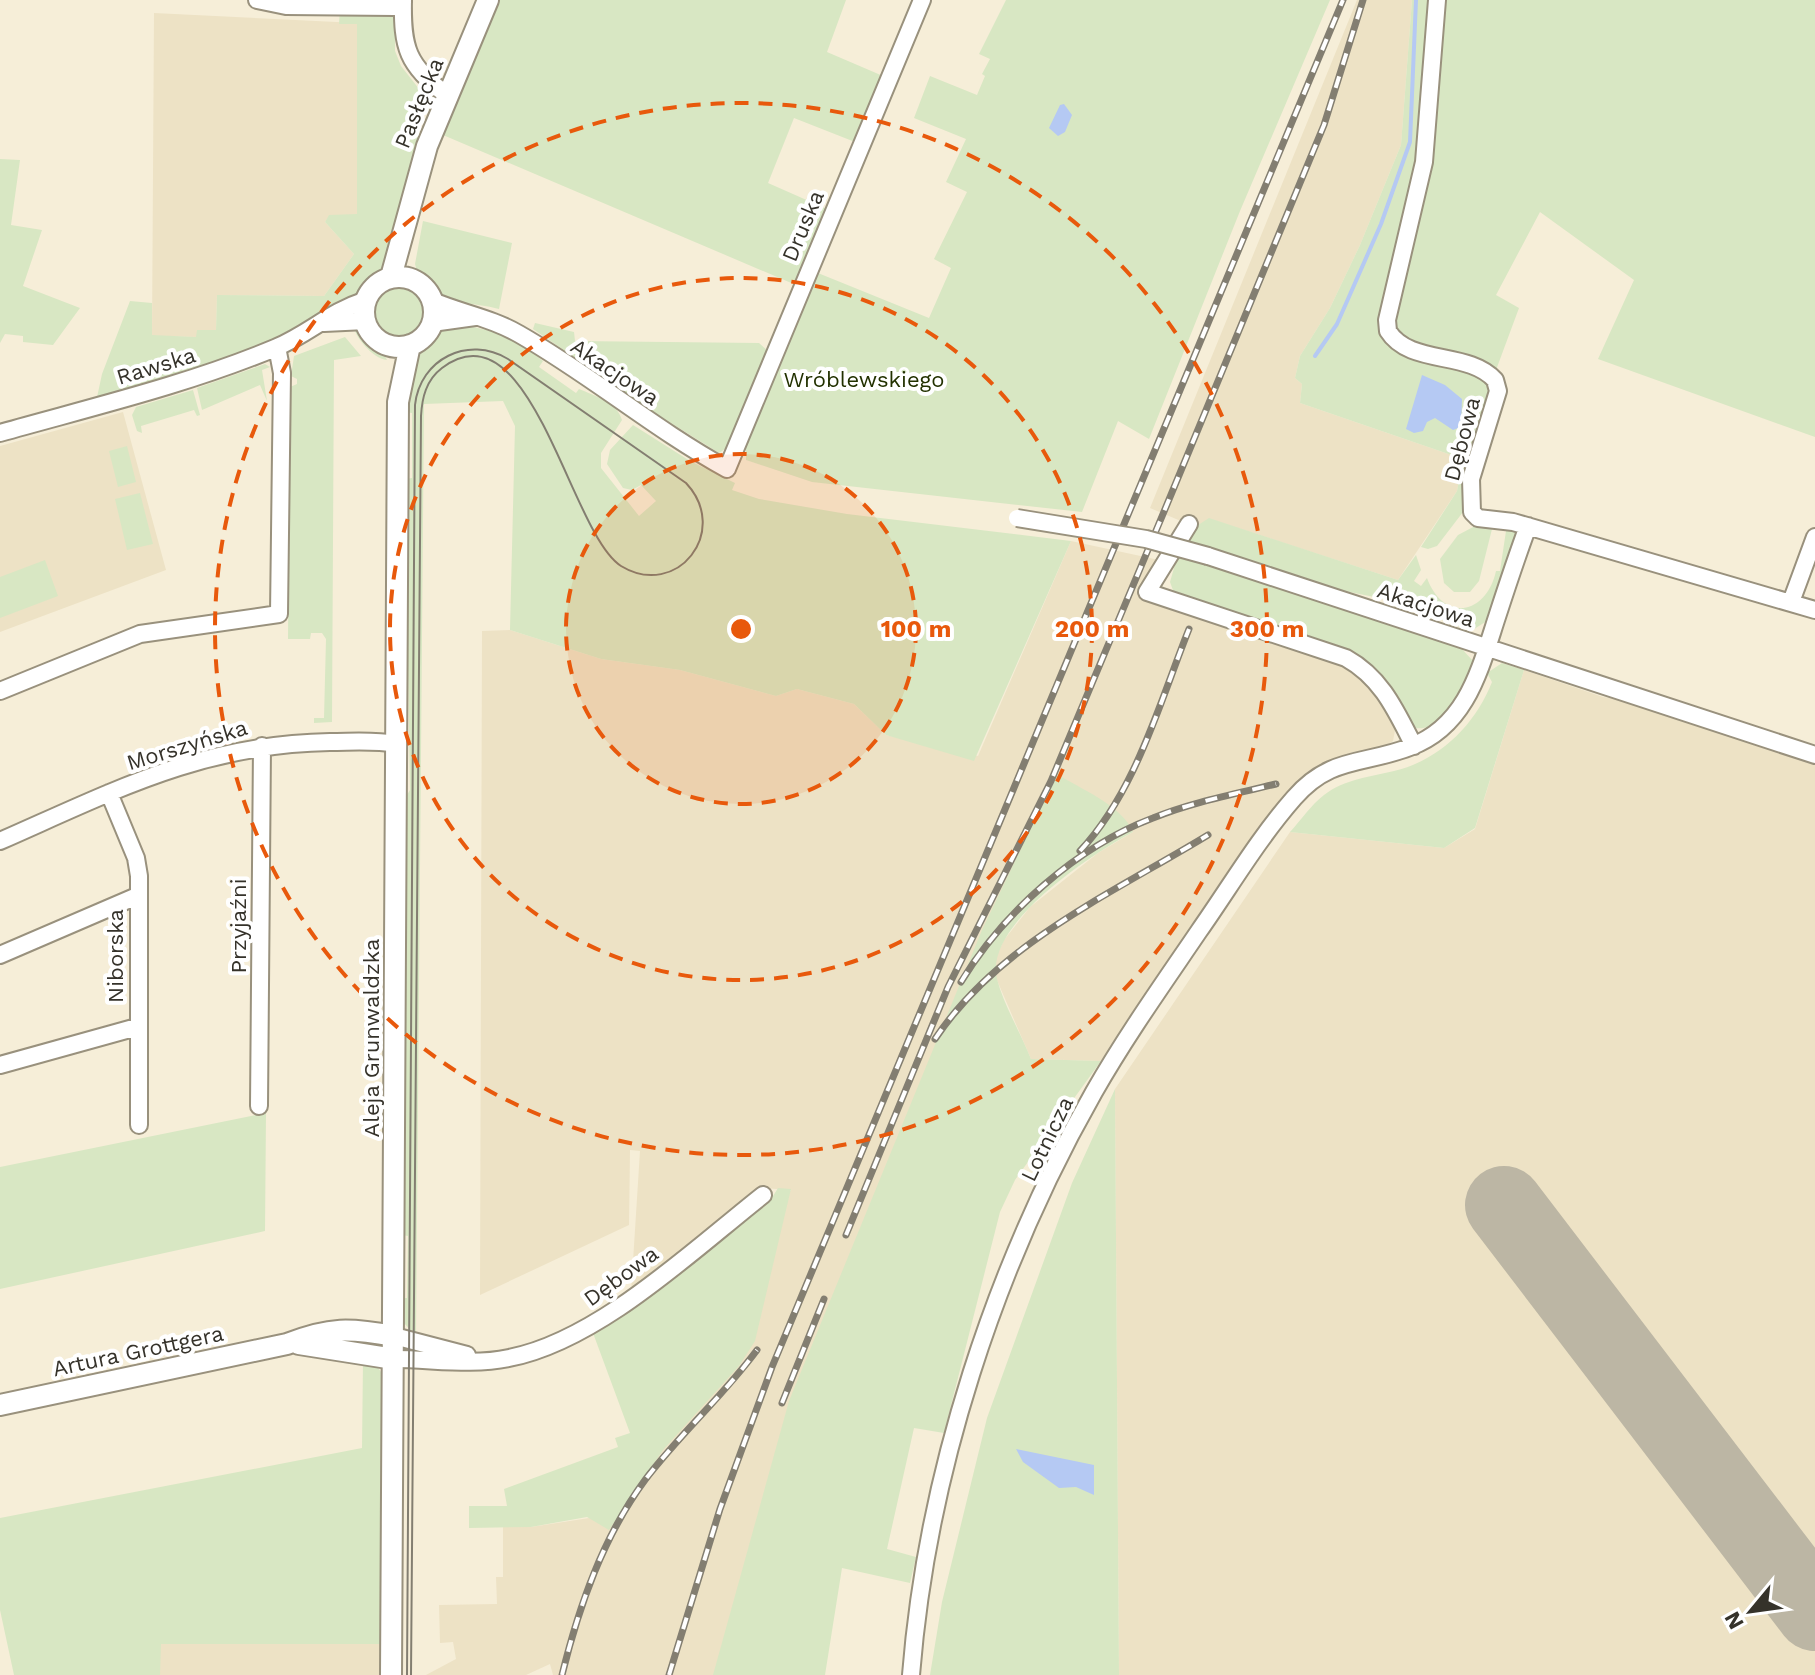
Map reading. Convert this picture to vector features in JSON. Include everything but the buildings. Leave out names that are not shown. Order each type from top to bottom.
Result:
[{"type":"main road","name":"Pasłęcka","points":[[402,278],[407,227],[419,168],[488,0]]},
{"type":"main road","points":[[402,278],[427,290],[433,301],[432,323],[426,335],[410,345],[387,345],[376,338],[366,321],[366,300],[373,288],[402,278]]},
{"type":"main road","name":"Aleja Grunwaldzka","points":[[387,345],[398,402],[391,1675]]},
{"type":"main road","name":"Aleja Grunwaldzka","points":[[398,402],[410,345]]},
{"type":"main road","name":"Artura Grottgera","points":[[0,1405],[287,1344],[341,1328],[394,1336]]},
{"type":"main road","name":"Artura Grottgera","points":[[287,1344],[316,1344],[394,1359]]},
{"type":"street","points":[[257,0],[307,7],[395,7],[403,1]]},
{"type":"street","name":"Druska","points":[[727,469],[922,0]]},
{"type":"street","name":"Dębowa","points":[[1437,0],[1424,162],[1387,320],[1394,340],[1403,347],[1480,369],[1495,380],[1498,391],[1471,479],[1469,506],[1478,518],[1528,526],[1815,610]]},
{"type":"street","points":[[403,1],[402,33],[409,53],[417,70],[447,95]]},
{"type":"street","name":"Rawska","points":[[0,433],[166,387],[277,347],[333,312],[366,300]]},
{"type":"street","name":"Akacjowa","points":[[433,301],[462,309],[520,334],[687,447],[727,469]]},
{"type":"street","name":"Akacjowa","points":[[432,323],[475,317]]},
{"type":"street","name":"Rawska","points":[[318,323],[366,321]]},
{"type":"street","points":[[0,691],[140,634],[279,614],[282,373],[277,347]]},
{"type":"street","name":"Akacjowa","points":[[1017,518],[1146,539],[1208,556],[1815,755]]},
{"type":"street","points":[[1189,524],[1147,592],[1346,658],[1362,667],[1387,694],[1414,746],[1437,732],[1459,710],[1473,689],[1528,526]]},
{"type":"street","points":[[1791,602],[1815,537]]},
{"type":"street","name":"Morszyńska","points":[[0,841],[170,768],[262,746],[396,744]]},
{"type":"street","name":"Przyjaźni","points":[[259,1106],[262,746]]},
{"type":"street","name":"Lotnicza","points":[[911,1675],[934,1524],[964,1404],[1020,1245],[1080,1117],[1126,1040],[1292,800],[1319,774],[1339,764],[1414,746]]},
{"type":"street","name":"Niborska","points":[[109,793],[136,858],[139,1125]]},
{"type":"street","points":[[0,955],[137,896]]},
{"type":"street","points":[[0,1065],[137,1027]]},
{"type":"street","name":"Dębowa","points":[[394,1359],[488,1360],[524,1354],[598,1321],[763,1195]]},
{"type":"street","name":"Dębowa","points":[[394,1336],[488,1360]]},
{"type":"shaded area","points":[[1357,0],[1412,0],[1401,145],[1330,308],[1300,356],[1295,378],[1302,384],[1300,403],[1463,459],[1457,491],[1398,580],[1210,519],[1195,527],[1150,508]]},
{"type":"shaded area","points":[[154,13],[357,23],[357,215],[330,215],[325,222],[354,254],[324,296],[217,295],[216,331],[197,330],[197,337],[152,336]]},
{"type":"shaded area","points":[[123,412],[166,570],[0,632],[0,446]]},
{"type":"shaded area","points":[[1071,541],[1159,560],[1145,597],[1343,664],[1366,679],[1396,725],[1393,741],[1382,748],[1353,752],[1330,761],[1297,783],[1101,1061],[1031,1059],[996,978],[996,958],[723,1675],[553,1675],[550,1664],[526,1675],[426,1675],[456,1659],[453,1642],[440,1643],[439,1605],[497,1604],[496,1577],[503,1577],[503,1527],[531,1527],[589,1518],[791,1190],[761,1188],[631,1293],[640,1151],[630,1150],[629,1225],[480,1295],[482,631],[510,630],[601,659],[680,670],[776,696],[797,689],[854,704],[886,735],[978,756]],"holes":[[[1064,779],[1133,832],[1098,853],[1030,907],[997,954]]]},
{"type":"shaded area","points":[[1524,670],[1815,762],[1815,1675],[1119,1675],[1115,1089],[1290,832],[1444,848],[1475,829]]},
{"type":"shaded area","points":[[160,1644],[383,1644],[383,1675],[160,1675]]},
{"type":"green space","points":[[496,0],[846,0],[827,52],[883,76],[855,142],[794,118],[768,183],[827,209],[796,285],[443,135]]},
{"type":"green space","name":"Wróblewskiego","points":[[1006,0],[1330,0],[1240,211],[1149,439],[1118,421],[1082,512],[812,482],[746,460],[746,442],[813,271],[929,318],[951,268],[934,259],[967,192],[946,182],[966,139],[914,118],[930,76],[977,95],[985,76],[982,74],[990,59],[979,54]]},
{"type":"green space","points":[[1412,0],[1430,0],[1422,134],[1380,332],[1387,345],[1400,353],[1482,376],[1491,388],[1466,486],[1463,512],[1437,546],[1428,549],[1421,547],[1457,491],[1463,459],[1300,403],[1302,384],[1295,378],[1300,356],[1330,308],[1401,145]]},
{"type":"green space","points":[[1444,0],[1815,0],[1815,437],[1598,359],[1634,280],[1540,212],[1496,295],[1519,308],[1496,370],[1398,338],[1392,319],[1432,157]]},
{"type":"green space","points":[[340,7],[395,7],[395,51],[401,66],[427,99],[385,274],[363,294],[276,341],[200,370],[96,402],[102,374],[130,301],[152,303],[152,335],[196,337],[197,330],[216,330],[217,295],[324,296],[354,254],[325,222],[329,215],[357,214],[357,24],[339,24]]},
{"type":"green space","points":[[0,159],[20,160],[11,225],[42,230],[23,286],[80,308],[53,345],[23,342],[23,336],[5,334],[0,343]]},
{"type":"green space","points":[[423,221],[512,243],[499,309],[449,299],[428,288],[415,264]]},
{"type":"green space","points":[[399,285],[418,293],[426,312],[418,331],[399,339],[380,331],[372,312],[380,293]]},
{"type":"green space","points":[[535,323],[574,332],[575,341],[759,343],[768,351],[731,445],[719,453],[592,374],[587,366],[533,329]]},
{"type":"green space","points":[[352,324],[380,347],[387,360],[376,356],[365,346]]},
{"type":"green space","points":[[460,325],[494,332],[514,341],[543,361],[539,367],[576,393],[579,389],[605,400],[615,409],[622,420],[601,453],[601,468],[639,516],[656,501],[641,485],[632,490],[623,488],[607,464],[610,450],[633,425],[690,461],[735,483],[732,490],[759,499],[847,514],[1071,541],[974,761],[886,735],[854,704],[797,689],[776,696],[680,670],[601,659],[510,630],[515,426],[503,401],[424,404],[416,1336],[403,1322],[401,1298],[407,1298],[408,1236],[402,1235],[407,795],[410,790],[405,479],[412,478],[412,413],[405,412],[416,356],[422,346],[443,330]]},
{"type":"green space","points":[[345,337],[361,356],[334,360],[332,722],[314,723],[314,718],[324,718],[326,639],[322,633],[311,633],[310,639],[288,639],[290,387],[297,384],[297,379],[291,376],[294,356]]},
{"type":"green space","points":[[265,364],[270,367],[262,370],[267,401],[260,385],[202,410],[197,388]]},
{"type":"green space","points":[[193,390],[200,415],[197,416],[194,410],[141,426],[142,433],[137,431],[132,415],[136,407]]},
{"type":"green space","points":[[127,446],[136,482],[118,487],[109,451]]},
{"type":"green space","points":[[140,493],[153,544],[127,550],[115,499]]},
{"type":"green space","points":[[1209,518],[1398,580],[1416,555],[1421,570],[1414,581],[1421,586],[1427,578],[1443,602],[1464,608],[1474,605],[1483,597],[1496,571],[1500,571],[1506,531],[1514,529],[1517,535],[1490,619],[1471,631],[1389,600],[1320,586],[1184,543],[1195,527]]},
{"type":"green space","points":[[1477,525],[1492,529],[1479,581],[1470,592],[1454,592],[1444,583],[1440,559],[1458,535]]},
{"type":"green space","points":[[1178,554],[1462,649],[1473,661],[1468,682],[1454,705],[1436,723],[1426,728],[1416,728],[1375,671],[1174,593],[1170,582]]},
{"type":"green space","points":[[45,560],[58,596],[0,618],[0,577]]},
{"type":"green space","points":[[1502,663],[1524,670],[1475,828],[1444,848],[1290,832],[1315,803],[1340,785],[1411,766],[1441,749],[1476,712],[1492,682],[1487,673]]},
{"type":"green space","points":[[1057,774],[1100,798],[1128,822],[1133,832],[1068,874],[1023,915],[1007,936],[997,958],[997,979],[1031,1059],[1101,1061],[1015,1180],[1000,1212],[944,1433],[914,1428],[887,1549],[916,1557],[910,1583],[842,1568],[825,1675],[713,1675],[789,1401],[982,930]]},
{"type":"green space","points":[[1115,1089],[1119,1675],[930,1675],[942,1602],[987,1418],[1072,1183]]},
{"type":"green space","points":[[266,1113],[265,1231],[0,1289],[0,1167]]},
{"type":"green space","points":[[778,1188],[791,1189],[755,1341],[739,1366],[663,1450],[609,1530],[587,1517],[531,1527],[469,1528],[469,1506],[507,1506],[504,1489],[618,1447],[615,1438],[630,1433],[593,1333],[770,1201]]},
{"type":"green space","points":[[363,1361],[376,1365],[384,1376],[383,1644],[161,1644],[160,1675],[14,1675],[0,1610],[0,1518],[362,1448]]},
{"type":"water","points":[[1064,104],[1072,115],[1065,132],[1058,136],[1049,128],[1060,105]]},
{"type":"water","points":[[1422,375],[1445,385],[1462,399],[1461,427],[1453,430],[1435,418],[1427,422],[1423,431],[1414,433],[1406,429]]},
{"type":"water","points":[[1016,1449],[1094,1465],[1094,1495],[1076,1487],[1059,1488],[1023,1462]]},
{"type":"waterway","points":[[1315,356],[1337,324],[1381,224],[1410,142],[1416,0]]},
{"type":"runway","points":[[1504,1205],[1815,1612]]},
{"type":"tram line","points":[[407,1675],[415,405],[426,375],[436,364],[462,351],[477,350],[493,352],[508,359],[686,483],[698,502],[703,521],[700,539],[691,555],[678,567],[661,574],[642,574],[621,566],[602,546],[546,430],[524,393],[500,366],[473,356],[442,368],[429,384],[421,416],[411,1675]]},
{"type":"railway","points":[[669,1675],[720,1509],[772,1367],[1343,0]]},
{"type":"railway","points":[[846,1235],[948,987],[1051,781],[1163,514],[1324,125],[1363,0]]},
{"type":"railway","points":[[1080,851],[1100,827],[1131,774],[1189,629]]},
{"type":"railway","points":[[961,982],[978,956],[1020,907],[1069,864],[1096,846],[1168,812],[1276,784]]},
{"type":"railway","points":[[935,1039],[961,1005],[1024,948],[1097,900],[1208,835]]},
{"type":"railway","points":[[782,1403],[824,1299]]},
{"type":"railway","points":[[562,1675],[594,1573],[630,1502],[658,1463],[757,1350]]}]
